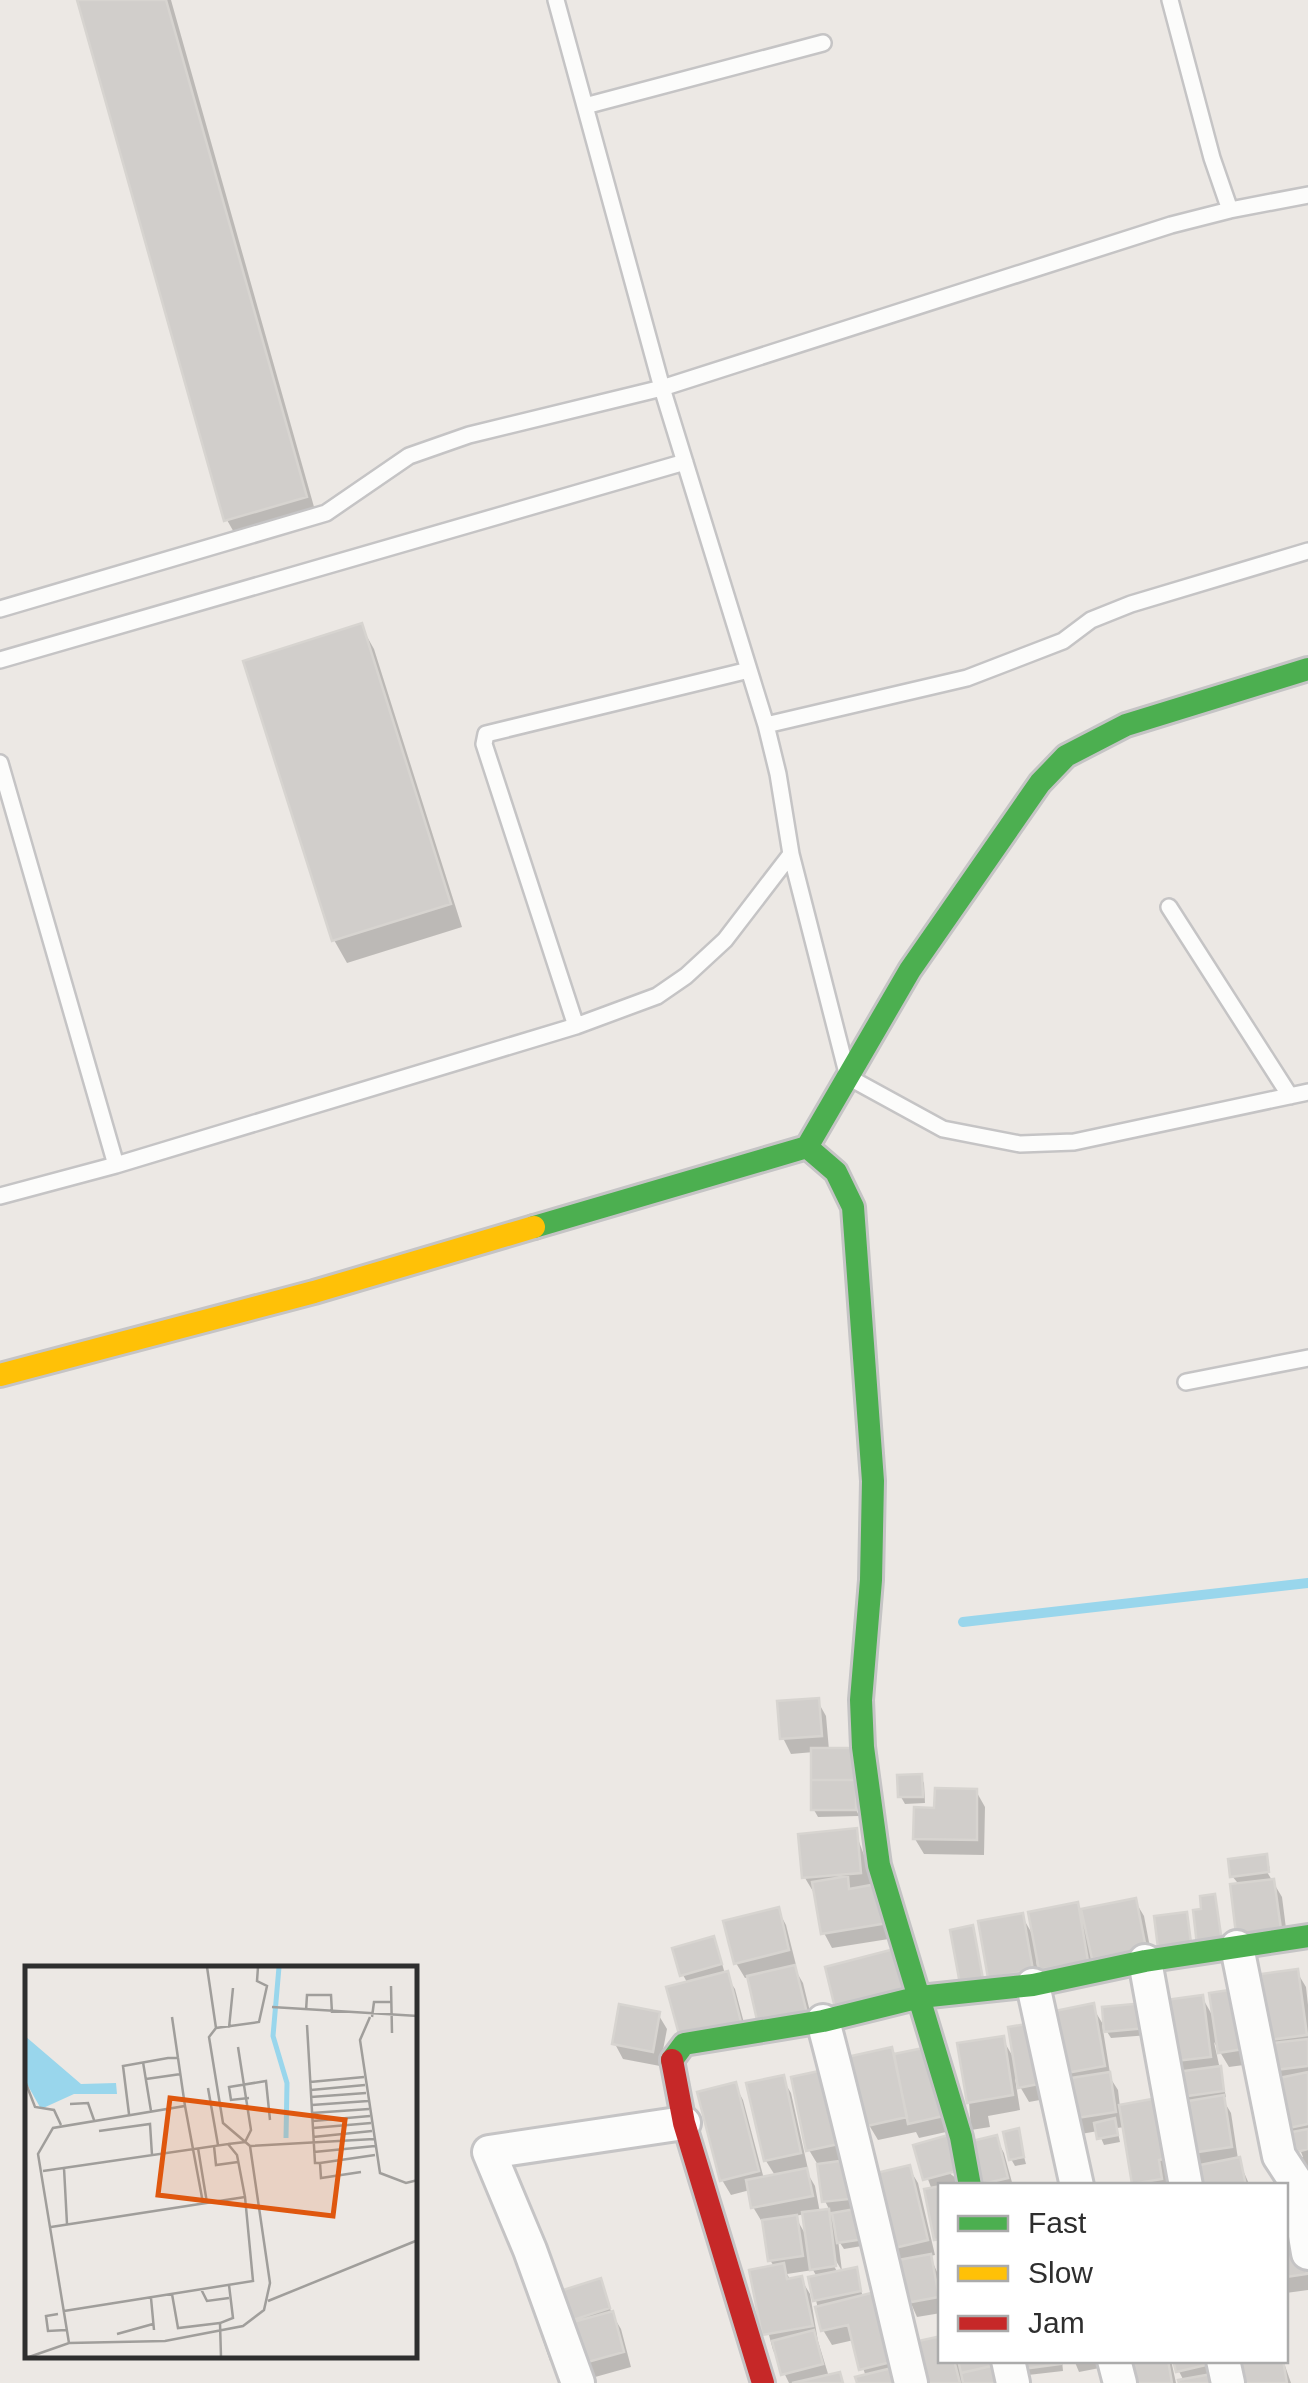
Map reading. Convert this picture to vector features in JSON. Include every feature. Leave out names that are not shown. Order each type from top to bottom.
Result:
[{"type":"street","points":[[0,1374],[314,1292],[807,1146],[910,970],[1040,783],[1066,756],[1126,725],[1308,669]]},
{"type":"street","points":[[807,1146],[831,1162],[853,1206],[868,1384],[872,1524],[872,1580],[861,1700],[862,1748],[879,1865],[961,2137],[969,2183]]},
{"type":"street","points":[[764,2383],[684,2123],[672,2059],[684,2044],[824,2020],[920,1997],[1034,1985],[1145,1961],[1308,1936]]},
{"type":"street","points":[[1237,1947],[1279,2156],[1296,2182],[1308,2253]]},
{"type":"street","points":[[1145,1961],[1185,2183]]},
{"type":"street","points":[[1034,1985],[1077,2183]]},
{"type":"street","points":[[824,2020],[910,2383]]},
{"type":"street","points":[[578,2383],[490,2152],[684,2123]]},
{"type":"lane","points":[[556,0],[662,388],[766,726],[791,854],[848,1077],[942,1129],[1020,1144],[1074,1142],[1308,1092]]},
{"type":"lane","points":[[1170,0],[1230,210]]},
{"type":"lane","points":[[586,106],[823,43]]},
{"type":"lane","points":[[0,609],[326,513],[409,456],[469,435],[662,388],[1171,225],[1308,195]]},
{"type":"lane","points":[[0,660],[685,462]]},
{"type":"lane","points":[[766,726],[967,678],[1063,640],[1091,620],[1132,604],[1308,551]]},
{"type":"lane","points":[[576,1026],[484,744],[486,734],[749,670]]},
{"type":"lane","points":[[0,764],[116,1164]]},
{"type":"lane","points":[[0,1196],[576,1026],[658,996],[725,940],[791,854]]},
{"type":"lane","points":[[1168,906],[1290,1096]]},
{"type":"lane","points":[[1186,1382],[1308,1358]]},
{"type":"building","points":[[77,0],[166,0],[307,497],[224,521]]},
{"type":"building","points":[[362,623],[451,904],[332,941],[243,661]]},
{"type":"building","points":[[819,1698],[822,1736],[780,1739],[777,1701]]},
{"type":"building","points":[[811,1748],[856,1748],[856,1780],[811,1780]]},
{"type":"building","points":[[922,1774],[923,1797],[898,1797],[897,1775]]},
{"type":"building","points":[[811,1780],[856,1780],[856,1810],[811,1810]]},
{"type":"building","points":[[935,1788],[977,1789],[977,1840],[913,1839],[914,1807],[934,1808]]},
{"type":"building","points":[[857,1828],[861,1873],[802,1878],[798,1834]]},
{"type":"building","points":[[1267,1854],[1269,1872],[1230,1877],[1228,1859]]},
{"type":"building","points":[[848,1876],[849,1889],[882,1883],[888,1923],[821,1934],[812,1882]]},
{"type":"building","points":[[1274,1879],[1281,1929],[1236,1934],[1230,1884]]},
{"type":"building","points":[[1215,1894],[1222,1942],[1197,1945],[1193,1910],[1201,1909],[1200,1896]]},
{"type":"building","points":[[1136,1898],[1146,1948],[1092,1959],[1081,1909]]},
{"type":"building","points":[[1078,1902],[1088,1961],[1039,1970],[1028,1912]]},
{"type":"building","points":[[779,1907],[789,1950],[734,1964],[723,1921]]},
{"type":"building","points":[[1187,1912],[1191,1943],[1158,1948],[1154,1916]]},
{"type":"building","points":[[1023,1913],[1033,1970],[988,1978],[978,1921]]},
{"type":"building","points":[[973,1925],[983,1979],[960,1984],[950,1930]]},
{"type":"building","points":[[714,1936],[722,1964],[680,1976],[672,1948]]},
{"type":"building","points":[[898,1948],[908,1989],[835,2008],[825,1967]]},
{"type":"building","points":[[795,1965],[808,2017],[759,2029],[747,1976]]},
{"type":"building","points":[[1298,1969],[1307,2035],[1269,2040],[1261,1974]]},
{"type":"building","points":[[728,1971],[741,2022],[680,2038],[666,1987]]},
{"type":"building","points":[[1236,1989],[1244,2049],[1218,2053],[1209,1993]]},
{"type":"building","points":[[1203,1995],[1211,2057],[1166,2062],[1158,2001]]},
{"type":"building","points":[[1094,2003],[1105,2066],[1061,2074],[1050,2012]]},
{"type":"building","points":[[1144,2003],[1146,2028],[1104,2032],[1102,2007]]},
{"type":"building","points":[[619,2004],[660,2012],[653,2052],[612,2044]]},
{"type":"building","points":[[1039,2022],[1049,2082],[1018,2088],[1008,2027]]},
{"type":"building","points":[[1004,2036],[1013,2095],[967,2103],[957,2043]]},
{"type":"building","points":[[1308,2039],[1308,2066],[1275,2070],[1272,2043]]},
{"type":"building","points":[[933,2046],[948,2115],[908,2124],[894,2054]]},
{"type":"building","points":[[892,2047],[907,2117],[867,2126],[858,2087],[845,2089],[838,2059]]},
{"type":"building","points":[[1221,2066],[1224,2091],[1180,2097],[1176,2072]]},
{"type":"building","points":[[833,2068],[848,2142],[806,2151],[791,2077]]},
{"type":"building","points":[[1110,2072],[1116,2112],[1070,2119],[1064,2079]]},
{"type":"building","points":[[1308,2072],[1308,2124],[1289,2128],[1279,2078]]},
{"type":"building","points":[[784,2075],[801,2153],[764,2161],[746,2083]]},
{"type":"building","points":[[736,2082],[759,2171],[720,2181],[697,2092]]},
{"type":"building","points":[[1224,2095],[1232,2147],[1191,2153],[1182,2102]]},
{"type":"building","points":[[1163,2097],[1173,2157],[1159,2160],[1162,2179],[1132,2183],[1119,2105]]},
{"type":"building","points":[[1115,2118],[1118,2135],[1097,2139],[1094,2123]]},
{"type":"building","points":[[1019,2128],[1024,2157],[1009,2160],[1003,2132]]},
{"type":"building","points":[[1308,2129],[1308,2149],[1297,2152],[1292,2132]]},
{"type":"building","points":[[955,2133],[964,2169],[923,2180],[913,2145]]},
{"type":"building","points":[[997,2135],[1008,2178],[973,2183],[964,2143]]},
{"type":"building","points":[[1240,2157],[1245,2183],[1193,2183],[1190,2167]]},
{"type":"building","points":[[855,2159],[859,2198],[822,2202],[817,2164]]},
{"type":"building","points":[[910,2165],[928,2240],[882,2251],[864,2176]]},
{"type":"building","points":[[807,2168],[813,2196],[751,2208],[746,2180]]},
{"type":"building","points":[[1293,2185],[1307,2274],[1288,2277],[1288,2186]]},
{"type":"building","points":[[938,2187],[938,2239],[934,2240],[924,2189]]},
{"type":"building","points":[[867,2207],[871,2238],[837,2243],[832,2213]]},
{"type":"building","points":[[829,2209],[836,2266],[810,2270],[802,2212]]},
{"type":"building","points":[[797,2215],[803,2256],[768,2261],[762,2220]]},
{"type":"building","points":[[931,2254],[938,2297],[906,2303],[898,2260]]},
{"type":"building","points":[[784,2263],[787,2279],[802,2276],[813,2326],[762,2335],[749,2270]]},
{"type":"building","points":[[857,2267],[861,2291],[813,2301],[808,2277]]},
{"type":"building","points":[[601,2278],[610,2308],[570,2321],[560,2291]]},
{"type":"building","points":[[879,2291],[895,2361],[859,2370],[848,2325],[821,2331],[815,2307]]},
{"type":"building","points":[[613,2311],[624,2352],[577,2365],[566,2324]]},
{"type":"building","points":[[814,2330],[823,2364],[781,2375],[772,2341]]},
{"type":"building","points":[[938,2337],[938,2363],[955,2363],[960,2383],[916,2383],[914,2342]]},
{"type":"building","points":[[959,2363],[1005,2363],[961,2373]]},
{"type":"building","points":[[1005,2363],[1010,2383],[963,2383],[961,2373]]},
{"type":"building","points":[[1021,2363],[1061,2363],[1061,2364],[1022,2369]]},
{"type":"building","points":[[1129,2363],[1169,2363],[1172,2383],[1133,2383]]},
{"type":"building","points":[[1174,2363],[1215,2363],[1176,2372]]},
{"type":"building","points":[[1239,2363],[1284,2363],[1287,2383],[1243,2383]]},
{"type":"building","points":[[900,2366],[905,2383],[857,2383],[855,2377]]},
{"type":"building","points":[[840,2372],[843,2383],[792,2383]]},
{"type":"building","points":[[1223,2372],[1225,2383],[1178,2380]]},
{"type":"waterway","points":[[963,1622],[1308,1583]]},
{"type":"traffic: fast","points":[[534,1227],[807,1147],[910,970],[1040,783],[1066,756],[1126,725],[1308,669]]},
{"type":"traffic: fast","points":[[807,1147],[836,1172],[853,1207],[873,1481],[871,1580],[861,1700],[863,1747],[879,1865],[961,2137],[969,2183]]},
{"type":"traffic: fast","points":[[672,2060],[684,2044],[823,2021],[920,1997],[1033,1985],[1145,1961],[1308,1936]]},
{"type":"traffic: slow","points":[[0,1375],[314,1292],[534,1227]]},
{"type":"traffic: jam","points":[[672,2060],[684,2123],[763,2383]]}]
